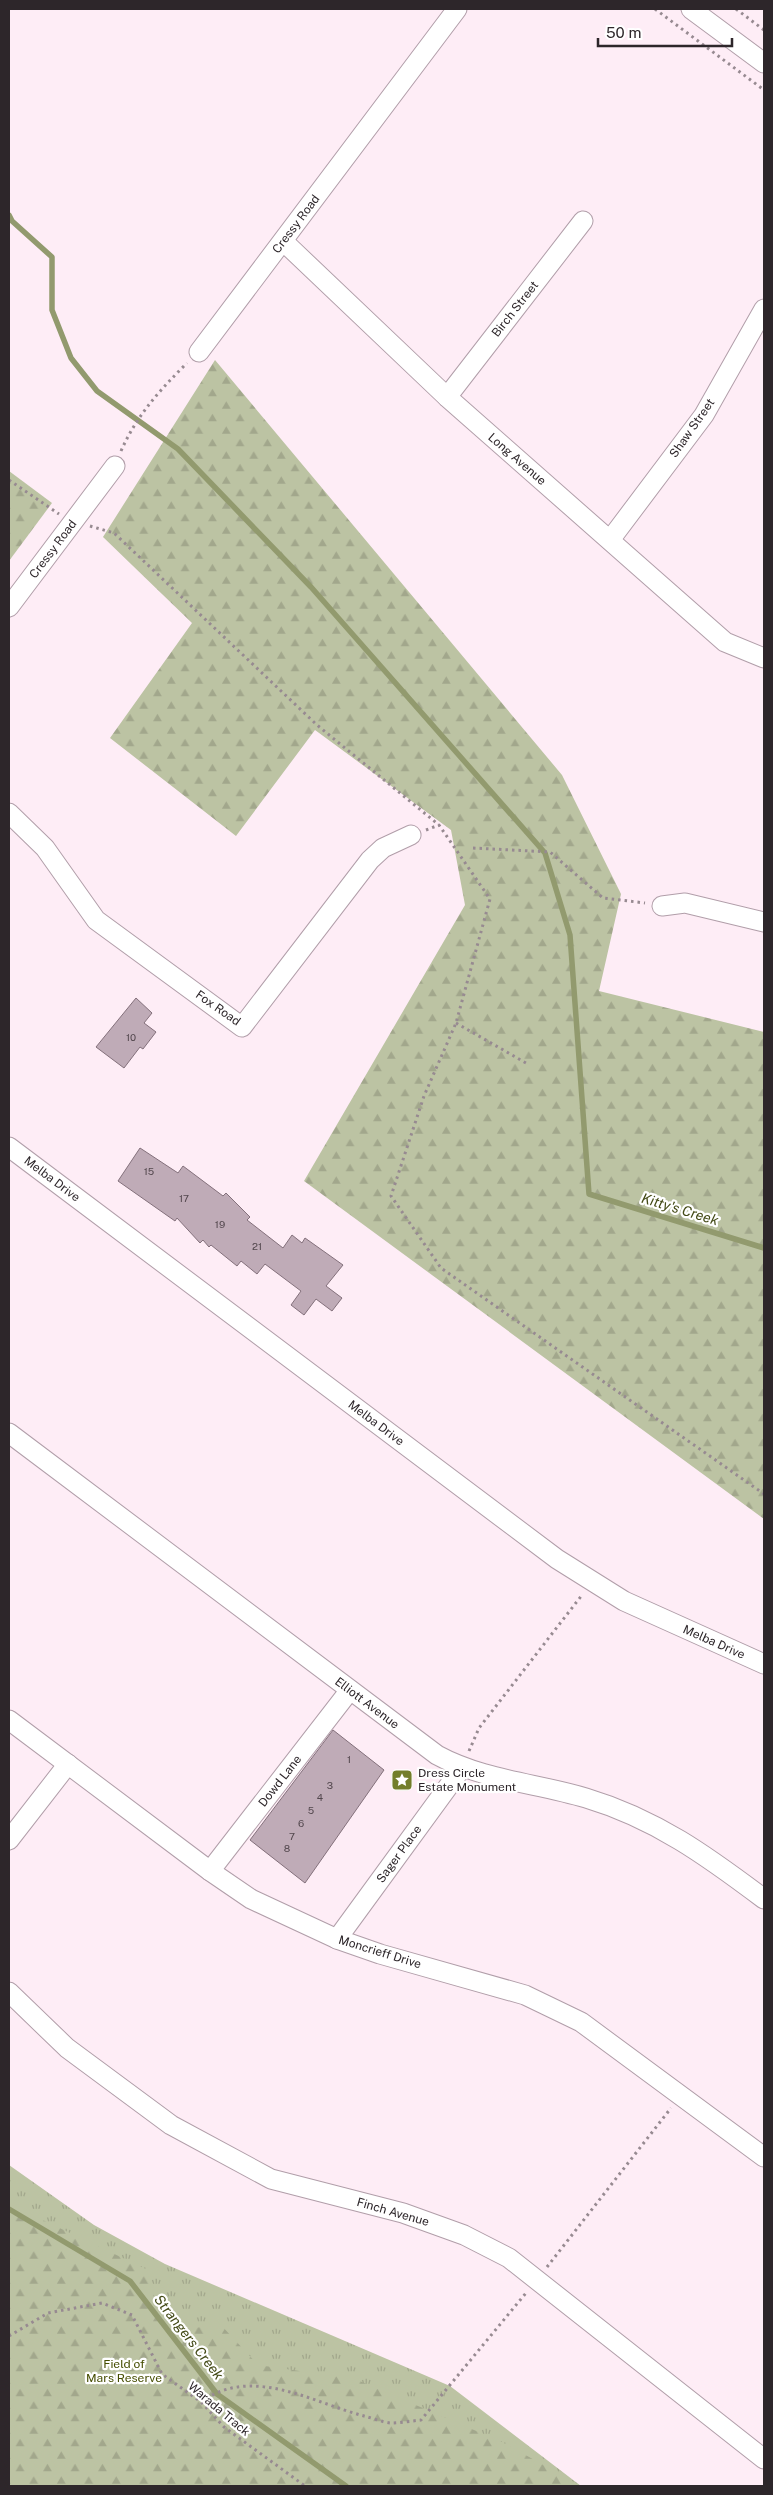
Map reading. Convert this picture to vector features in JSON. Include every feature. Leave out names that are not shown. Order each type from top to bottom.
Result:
[{"type":"street","name":"Cressy Road","points":[[199,352],[457,9]]},
{"type":"street","points":[[691,9],[764,63]]},
{"type":"street","name":"Birch Street","points":[[447,398],[583,221]]},
{"type":"street","name":"Long Avenue","points":[[283,241],[447,398],[725,642],[764,658]]},
{"type":"street","name":"Shaw Street","points":[[610,540],[704,415],[764,309]]},
{"type":"street","name":"Cressy Road","points":[[9,607],[115,466]]},
{"type":"street","name":"Fox Road","points":[[9,813],[45,848],[96,920],[242,1027],[370,860],[383,848],[411,835]]},
{"type":"street","points":[[662,906],[685,903],[764,922]]},
{"type":"street","name":"Melba Drive","points":[[9,1147],[557,1559],[592,1582],[659,1618],[764,1664]]},
{"type":"street","name":"Elliott Avenue","points":[[9,1433],[437,1756],[461,1769],[586,1798],[640,1817],[701,1851],[764,1898]]},
{"type":"street","name":"Dowd Lane","points":[[210,1872],[350,1690]]},
{"type":"street","name":"Moncrieff Drive","points":[[9,1720],[210,1872],[274,1912],[337,1939],[380,1954],[525,1995],[581,2022],[764,2157]]},
{"type":"street","points":[[9,1840],[68,1764]]},
{"type":"street","name":"Sager Place","points":[[337,1939],[461,1769]]},
{"type":"street","name":"Finch Avenue","points":[[9,1992],[67,2048],[171,2125],[271,2179],[403,2213],[464,2235],[509,2258],[764,2459]]},
{"type":"path","points":[[655,9],[764,90]]},
{"type":"path","points":[[736,9],[764,30]]},
{"type":"path","points":[[129,434],[154,396],[199,352]]},
{"type":"path","points":[[9,480],[48,508],[74,521],[114,533],[317,724],[439,825],[490,899],[456,1023],[424,1096],[391,1196],[441,1268],[764,1494]]},
{"type":"path","points":[[473,848],[550,852],[603,898],[662,906]]},
{"type":"path","points":[[456,1023],[526,1062]]},
{"type":"path","points":[[461,1769],[479,1728],[592,1582]]},
{"type":"path","points":[[201,2402],[215,2392],[235,2386],[279,2387],[337,2408],[389,2423],[421,2420],[536,2280],[681,2096]]},
{"type":"path","name":"Warada Track","points":[[9,2336],[48,2313],[102,2303],[132,2315],[162,2374],[201,2402],[224,2427],[305,2486]]},
{"type":"green space","points":[[215,360],[562,775],[621,894],[599,991],[764,1032],[764,1519],[304,1181],[465,905],[451,830],[315,730],[236,836],[110,738],[192,623],[103,537]]},
{"type":"green space","points":[[9,471],[52,503],[9,561]]},
{"type":"green space","name":"Field of Mars Reserve","points":[[9,2165],[94,2225],[165,2264],[450,2386],[581,2486],[9,2486]]},
{"type":"green space","name":"Field of Mars Reserve","points":[[9,2204],[148,2270],[163,2333],[220,2324],[258,2365],[355,2379],[502,2442],[581,2486],[9,2486]]},
{"type":"building","points":[[136,998],[152,1013],[144,1023],[156,1032],[143,1049],[140,1047],[124,1068],[96,1047]]},
{"type":"building","points":[[140,1148],[178,1173],[183,1166],[223,1196],[226,1193],[250,1217],[247,1220],[283,1248],[292,1235],[302,1243],[305,1238],[343,1265],[326,1286],[342,1298],[332,1311],[316,1299],[304,1315],[291,1305],[301,1291],[265,1264],[257,1274],[241,1261],[237,1266],[211,1245],[209,1247],[203,1240],[200,1243],[177,1218],[175,1221],[118,1181]]},
{"type":"building","points":[[333,1730],[384,1770],[305,1883],[250,1840]]},
{"type":"waterway","name":"Kitty's Creek","points":[[9,215],[12,221],[52,257],[52,310],[71,358],[97,391],[178,449],[311,587],[545,853],[570,935],[589,1194],[764,1248]]},
{"type":"waterway","name":"Strangers Creek","points":[[9,2209],[130,2281],[217,2394],[346,2486]]},
{"type":"place","name":"Dress Circle Estate Monument","points":[[402,1780]]}]
